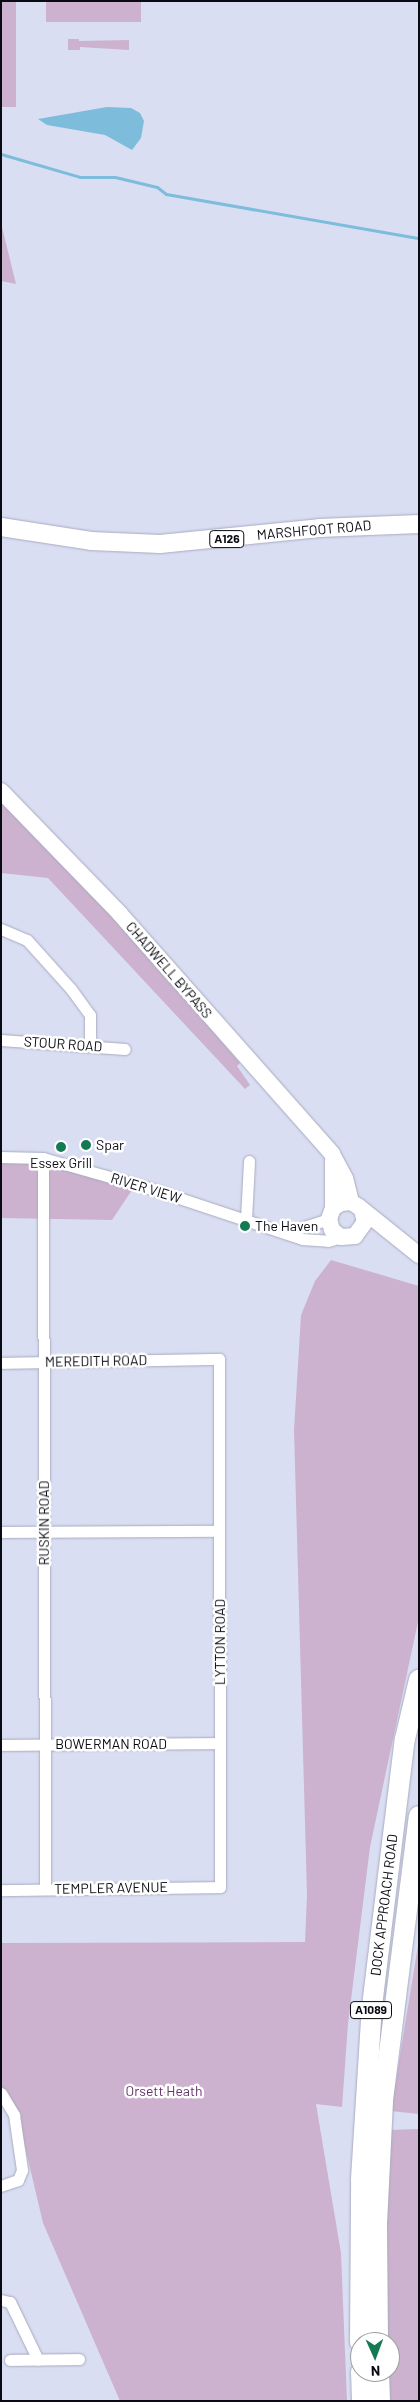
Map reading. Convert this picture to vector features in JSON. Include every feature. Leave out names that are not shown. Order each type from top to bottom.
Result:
[{"type":"highway","name":"DOCK APPROACH ROAD","points":[[360,2332],[361,2179],[372,2006],[405,1739],[419,1680]]},
{"type":"highway","name":"DOCK APPROACH ROAD","points":[[378,2332],[377,2224],[383,2100],[419,1816]]},
{"type":"highway","points":[[361,2382],[362,2401]]},
{"type":"highway","points":[[379,2382],[380,2401]]},
{"type":"main road","name":"MARSHFOOT ROAD","points":[[1,527],[91,541],[160,544],[328,528],[419,524]]},
{"type":"main road","name":"CHADWELL BYPASS","points":[[1,791],[120,914],[332,1154],[357,1206]]},
{"type":"main road","points":[[332,1154],[332,1230],[341,1237],[360,1233],[378,1234],[406,1244]]},
{"type":"main road","points":[[331,1214],[341,1203],[357,1206],[419,1255]]},
{"type":"main road","points":[[357,1206],[365,1222],[360,1233]]},
{"type":"street","points":[[1,929],[27,940],[71,989],[90,1015],[90,1046]]},
{"type":"street","name":"STOUR ROAD","points":[[1,1040],[125,1049]]},
{"type":"street","name":"RIVER VIEW","points":[[1,1157],[42,1158],[288,1232],[302,1239],[317,1240],[341,1237]]},
{"type":"street","name":"RUSKIN ROAD","points":[[42,1158],[45,1889]]},
{"type":"street","points":[[246,1219],[252,1167]]},
{"type":"street","points":[[288,1232],[331,1214]]},
{"type":"street","name":"MEREDITH ROAD","points":[[1,1362],[219,1360],[219,1397]]},
{"type":"street","name":"LYTTON ROAD","points":[[219,1397],[220,1887]]},
{"type":"street","points":[[1,1532],[219,1531]]},
{"type":"street","name":"BOWERMAN ROAD","points":[[1,1745],[220,1743]]},
{"type":"street","name":"TEMPLER AVENUE","points":[[1,1890],[220,1887]]},
{"type":"street","points":[[1,2093],[14,2115],[22,2170],[18,2180],[1,2186]]},
{"type":"street","points":[[1,2300],[10,2302],[38,2360]]},
{"type":"street","points":[[10,2360],[79,2359]]},
{"type":"green space","points":[[1,1],[16,1],[16,107],[1,107]]},
{"type":"green space","points":[[46,1],[141,1],[141,22],[46,22]]},
{"type":"green space","points":[[68,39],[79,39],[79,41],[129,40],[129,50],[80,47],[80,50],[68,50]]},
{"type":"green space","points":[[1,223],[16,284],[1,281]]},
{"type":"green space","points":[[1,801],[115,919],[240,1063],[237,1066],[250,1085],[245,1089],[48,878],[1,873]]},
{"type":"green space","points":[[1,1157],[43,1158],[136,1184],[112,1220],[1,1218]]},
{"type":"green space","name":"Orsett Heath","points":[[331,1260],[419,1286],[419,1617],[370,1847],[348,2024],[342,2107],[316,2104],[341,2253],[347,2401],[120,2401],[43,2223],[18,2117],[7,2091],[1,2088],[1,1943],[305,1942],[307,1895],[294,1430],[301,1315],[315,1281]]},
{"type":"green space","points":[[419,1939],[419,2114],[391,2111]]},
{"type":"green space","points":[[419,2129],[419,2401],[385,2401],[384,2382],[400,2382],[400,2332],[383,2332],[388,2130]]},
{"type":"water","points":[[107,107],[131,108],[140,113],[144,121],[141,138],[132,150],[105,135],[47,125],[38,119]]},
{"type":"waterway","points":[[1,154],[80,177],[115,177],[157,187],[166,194],[419,238]]},
{"type":"place","name":"Spar","points":[[86,1145]]},
{"type":"place","name":"Essex Grill","points":[[61,1147]]},
{"type":"place","name":"The Haven","points":[[245,1226]]}]
